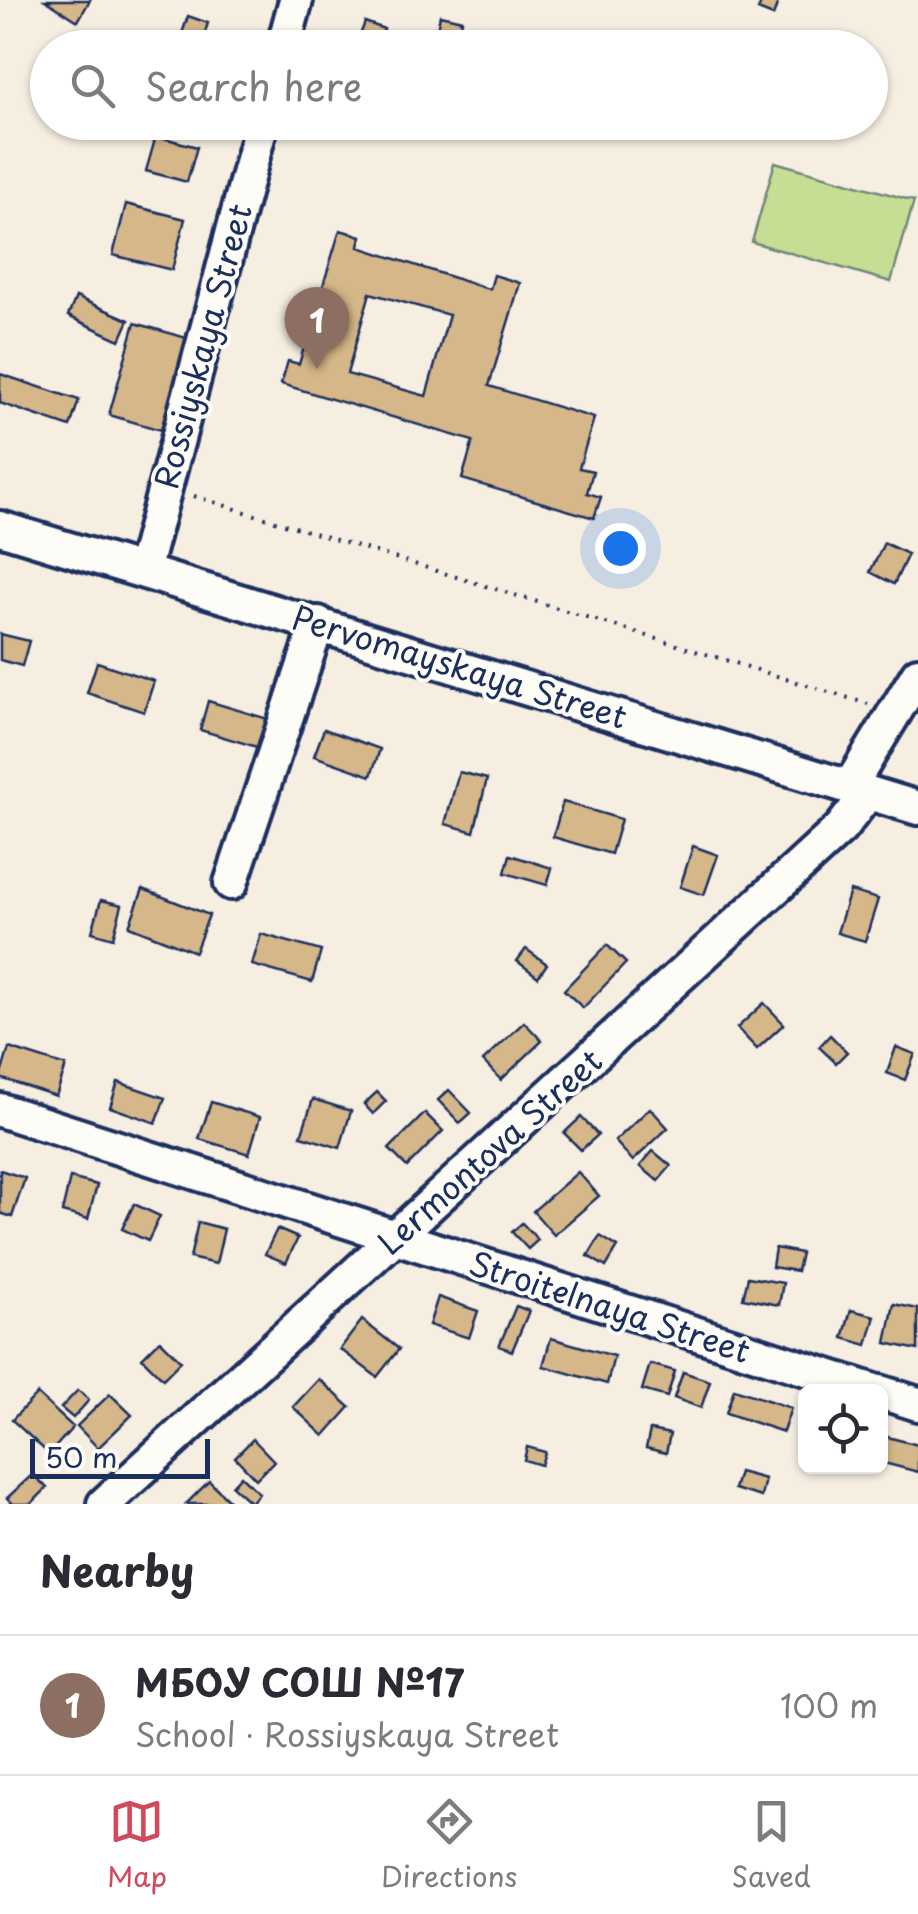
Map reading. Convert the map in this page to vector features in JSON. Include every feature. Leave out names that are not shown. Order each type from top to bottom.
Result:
[{"type":"street","points":[[288,30],[296,0]]},
{"type":"street","name":"Rossiyskaya Street","points":[[143,571],[257,140]]},
{"type":"street","name":"Pervomayskaya Street","points":[[0,528],[918,808]]},
{"type":"street","points":[[230,883],[318,623]]},
{"type":"street","name":"Lermontova Street","points":[[104,1504],[841,828],[918,674]]},
{"type":"street","name":"Stroitelnaya Street","points":[[0,1110],[854,1384]]},
{"type":"street","name":"Stroitelnaya Street","points":[[888,1395],[918,1404]]},
{"type":"path","points":[[163,488],[897,713]]},
{"type":"green space","points":[[775,162],[914,201],[891,282],[752,242]]},
{"type":"building","points":[[45,0],[90,0],[78,21]]},
{"type":"building","points":[[762,0],[779,0],[773,16],[758,10]]},
{"type":"building","points":[[440,15],[462,20],[460,30],[437,30]]},
{"type":"building","points":[[188,16],[208,23],[206,30],[183,30]]},
{"type":"building","points":[[365,22],[384,29],[384,30],[362,30]]},
{"type":"building","points":[[155,140],[197,147],[187,182],[146,171]]},
{"type":"building","points":[[126,204],[185,219],[172,270],[113,255]]},
{"type":"building","points":[[340,230],[361,236],[359,247],[485,288],[490,289],[494,275],[520,283],[489,386],[594,418],[579,468],[593,471],[587,493],[601,497],[594,518],[462,479],[473,441],[281,384],[288,361],[299,364]],"holes":[[[370,293],[449,315],[426,396],[347,374]]]},
{"type":"building","points":[[76,297],[129,320],[120,340],[68,316]]},
{"type":"building","points":[[135,323],[190,339],[164,431],[109,415]]},
{"type":"building","points":[[0,374],[79,400],[70,427],[0,403]]},
{"type":"building","points":[[884,543],[908,554],[894,584],[870,572]]},
{"type":"building","points":[[0,634],[29,641],[22,666],[0,660]]},
{"type":"building","points":[[97,662],[154,681],[144,712],[87,693]]},
{"type":"building","points":[[208,701],[268,719],[260,748],[200,730]]},
{"type":"building","points":[[324,729],[380,749],[371,776],[314,756]]},
{"type":"building","points":[[459,772],[487,779],[474,832],[445,824]]},
{"type":"building","points":[[563,802],[621,819],[611,854],[553,837]]},
{"type":"building","points":[[693,846],[718,855],[704,895],[680,887]]},
{"type":"building","points":[[510,855],[552,868],[547,885],[505,873]]},
{"type":"building","points":[[143,889],[209,915],[195,952],[129,926]]},
{"type":"building","points":[[850,891],[878,899],[865,941],[837,933]]},
{"type":"building","points":[[101,900],[122,905],[113,938],[92,932]]},
{"type":"building","points":[[261,934],[321,951],[312,982],[252,965]]},
{"type":"building","points":[[607,945],[626,963],[583,1008],[564,990]]},
{"type":"building","points":[[526,949],[547,964],[538,977],[517,961]]},
{"type":"building","points":[[764,1003],[784,1024],[757,1049],[737,1028]]},
{"type":"building","points":[[524,1022],[542,1041],[501,1080],[483,1061]]},
{"type":"building","points":[[830,1035],[847,1052],[836,1063],[819,1047]]},
{"type":"building","points":[[896,1047],[915,1054],[905,1080],[887,1073]]},
{"type":"building","points":[[9,1048],[66,1066],[56,1096],[0,1078]]},
{"type":"building","points":[[118,1082],[165,1098],[156,1123],[110,1107]]},
{"type":"building","points":[[449,1090],[471,1113],[460,1123],[438,1100]]},
{"type":"building","points":[[377,1092],[386,1101],[373,1114],[364,1104]]},
{"type":"building","points":[[313,1099],[351,1111],[340,1148],[301,1136]]},
{"type":"building","points":[[211,1102],[260,1117],[249,1154],[199,1139]]},
{"type":"building","points":[[650,1108],[668,1128],[633,1161],[615,1141]]},
{"type":"building","points":[[425,1113],[443,1131],[407,1167],[389,1149]]},
{"type":"building","points":[[581,1117],[598,1135],[581,1150],[564,1133]]},
{"type":"building","points":[[653,1151],[671,1166],[658,1181],[640,1166]]},
{"type":"building","points":[[0,1170],[25,1178],[12,1217],[0,1213]]},
{"type":"building","points":[[578,1172],[599,1196],[554,1235],[533,1211]]},
{"type":"building","points":[[70,1178],[97,1185],[88,1219],[62,1212]]},
{"type":"building","points":[[134,1204],[160,1216],[148,1241],[122,1229]]},
{"type":"building","points":[[198,1222],[224,1229],[216,1264],[190,1258]]},
{"type":"building","points":[[522,1223],[538,1240],[528,1249],[512,1232]]},
{"type":"building","points":[[277,1229],[298,1238],[286,1263],[265,1254]]},
{"type":"building","points":[[600,1236],[618,1247],[606,1267],[588,1256]]},
{"type":"building","points":[[775,1248],[801,1253],[797,1271],[772,1267]]},
{"type":"building","points":[[748,1277],[783,1283],[779,1305],[743,1298]]},
{"type":"building","points":[[438,1297],[478,1311],[469,1338],[429,1325]]},
{"type":"building","points":[[894,1304],[918,1309],[918,1350],[886,1343]]},
{"type":"building","points":[[516,1306],[529,1311],[512,1351],[499,1346]]},
{"type":"building","points":[[851,1310],[875,1316],[867,1345],[843,1338]]},
{"type":"building","points":[[362,1320],[399,1349],[377,1377],[340,1349]]},
{"type":"building","points":[[551,1338],[614,1356],[607,1384],[543,1366]]},
{"type":"building","points":[[160,1340],[181,1361],[163,1379],[142,1358]]},
{"type":"building","points":[[650,1364],[675,1371],[667,1397],[642,1390]]},
{"type":"building","points":[[683,1372],[710,1381],[701,1408],[674,1398]]},
{"type":"building","points":[[319,1379],[350,1407],[324,1436],[293,1407]]},
{"type":"building","points":[[734,1389],[791,1408],[783,1432],[726,1413]]},
{"type":"building","points":[[78,1390],[89,1400],[73,1418],[61,1408]]},
{"type":"building","points":[[37,1394],[73,1427],[49,1454],[12,1420]]},
{"type":"building","points":[[110,1394],[132,1415],[98,1448],[77,1426]]},
{"type":"building","points":[[650,1430],[670,1434],[666,1453],[646,1448]]},
{"type":"building","points":[[888,1437],[918,1445],[918,1472],[888,1464]]},
{"type":"building","points":[[253,1439],[274,1461],[256,1479],[235,1457]]},
{"type":"building","points":[[527,1447],[545,1452],[541,1465],[524,1460]]},
{"type":"building","points":[[739,1472],[765,1479],[761,1497],[734,1489]]},
{"type":"building","points":[[33,1474],[47,1488],[31,1504],[13,1504],[7,1498]]},
{"type":"building","points":[[241,1476],[259,1493],[251,1503],[232,1486]]},
{"type":"building","points":[[209,1481],[233,1504],[186,1504]]},
{"type":"place","name":"МБОУ СОШ №17","points":[[317,369]]}]
